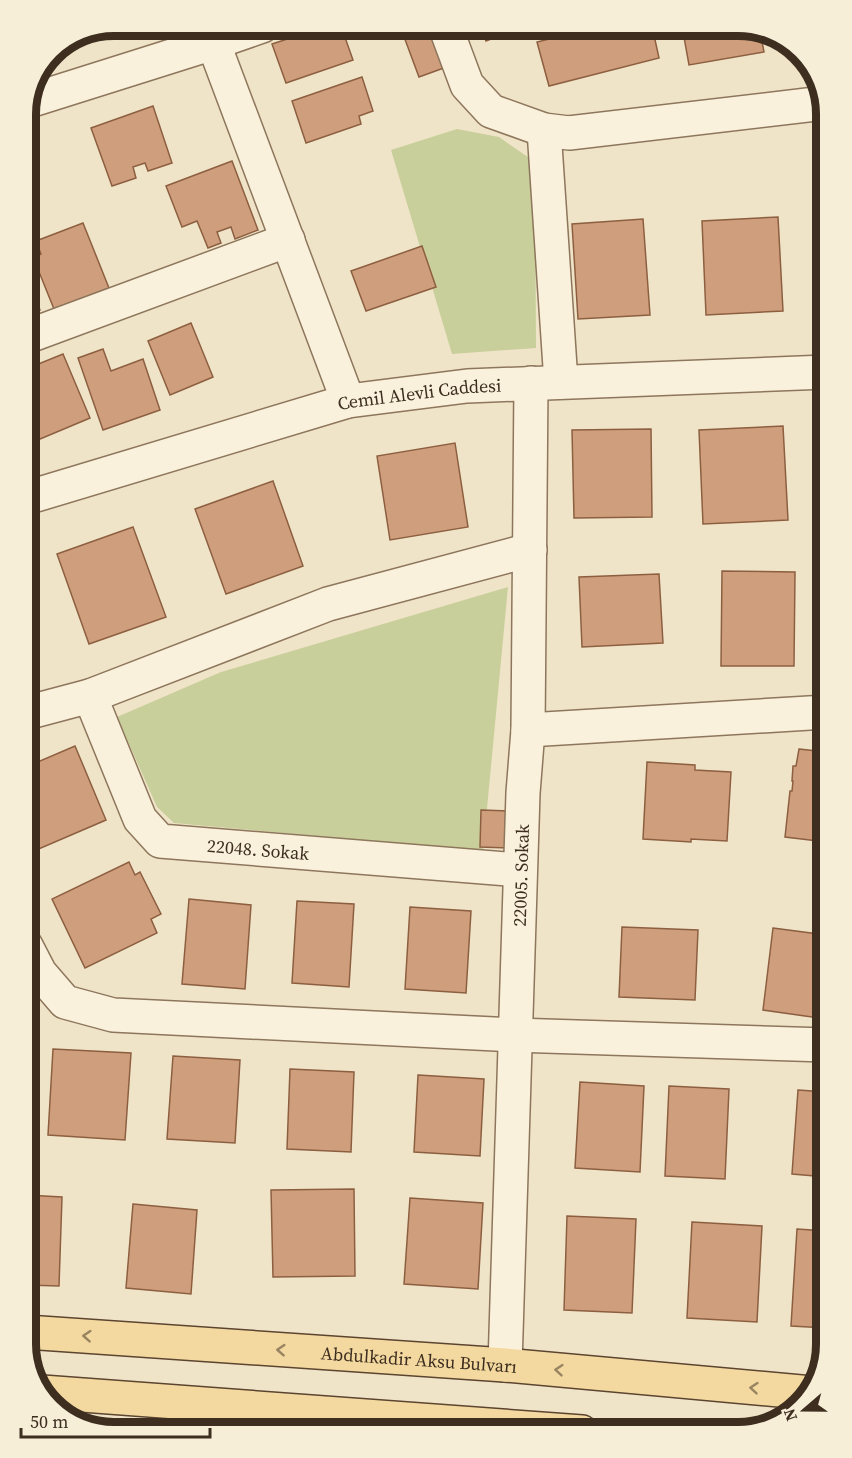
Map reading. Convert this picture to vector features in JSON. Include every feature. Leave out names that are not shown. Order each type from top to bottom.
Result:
[{"type":"main road","name":"Abdulkadir Aksu Bulvarı","points":[[36,1333],[505,1365],[774,1390]]},
{"type":"main road","points":[[54,1394],[249,1420],[302,1422]]},
{"type":"street","points":[[38,98],[205,36]]},
{"type":"street","points":[[211,36],[348,401]]},
{"type":"street","points":[[449,36],[467,85],[491,111],[544,130],[569,133],[815,104]]},
{"type":"street","name":"22005. Sokak","points":[[505,1365],[514,1035],[523,793],[528,730],[530,550],[546,383],[544,130]]},
{"type":"street","points":[[36,333],[288,240]]},
{"type":"street","name":"Cemil Alevli Caddesi","points":[[36,495],[348,401],[467,386],[816,372]]},
{"type":"street","points":[[36,710],[90,696],[328,604],[530,550]]},
{"type":"street","name":"22048. Sokak","points":[[90,696],[140,819],[160,841],[520,870]]},
{"type":"street","points":[[528,730],[816,713]]},
{"type":"street","points":[[36,965],[65,1002],[113,1015],[514,1035],[816,1046]]},
{"type":"green space","points":[[457,129],[499,137],[535,162],[536,348],[452,354],[391,150]]},
{"type":"green space","points":[[508,587],[483,851],[174,823],[157,807],[117,717],[221,672]]},
{"type":"building","points":[[296,36],[345,36],[353,60],[286,83],[272,44]]},
{"type":"building","points":[[404,36],[442,36],[452,65],[419,77]]},
{"type":"building","points":[[484,36],[499,36],[486,41]]},
{"type":"building","points":[[561,36],[654,36],[659,58],[549,86],[537,42]]},
{"type":"building","points":[[684,36],[743,36],[762,40],[764,52],[689,65]]},
{"type":"building","points":[[362,77],[373,111],[359,116],[361,124],[306,143],[292,101]]},
{"type":"building","points":[[153,106],[172,163],[148,171],[145,163],[133,167],[136,178],[112,186],[91,128]]},
{"type":"building","points":[[232,161],[258,230],[235,239],[231,227],[217,232],[221,243],[208,248],[197,221],[182,227],[166,186]]},
{"type":"building","points":[[778,217],[783,311],[706,315],[702,221]]},
{"type":"building","points":[[643,219],[650,315],[578,319],[572,224]]},
{"type":"building","points":[[83,223],[109,288],[54,309],[36,264],[36,256],[41,254],[36,241]]},
{"type":"building","points":[[422,246],[436,287],[366,311],[351,271]]},
{"type":"building","points":[[36,299],[40,310],[36,312]]},
{"type":"building","points":[[191,323],[213,377],[170,395],[148,341]]},
{"type":"building","points":[[103,349],[111,371],[143,359],[160,410],[103,430],[78,358]]},
{"type":"building","points":[[63,354],[90,418],[36,441],[36,365]]},
{"type":"building","points":[[783,426],[788,520],[703,524],[699,430]]},
{"type":"building","points":[[651,429],[652,517],[574,518],[572,430]]},
{"type":"building","points":[[455,443],[468,527],[390,540],[377,456]]},
{"type":"building","points":[[273,481],[303,566],[226,594],[195,509]]},
{"type":"building","points":[[133,527],[166,617],[89,644],[57,554]]},
{"type":"building","points":[[722,571],[795,572],[794,666],[721,666]]},
{"type":"building","points":[[659,574],[663,643],[582,647],[579,577]]},
{"type":"building","points":[[75,746],[106,820],[36,850],[36,763]]},
{"type":"building","points":[[799,749],[816,751],[816,841],[785,837],[790,791],[792,791],[793,766],[796,766]]},
{"type":"building","points":[[647,762],[695,765],[695,770],[731,772],[727,841],[691,839],[691,842],[643,839]]},
{"type":"building","points":[[481,810],[510,811],[508,848],[480,847]]},
{"type":"building","points":[[129,862],[135,875],[140,872],[161,914],[151,919],[157,933],[85,968],[52,899]]},
{"type":"building","points":[[189,899],[251,905],[245,989],[182,984]]},
{"type":"building","points":[[297,901],[354,904],[349,987],[292,983]]},
{"type":"building","points":[[410,907],[471,911],[466,993],[405,989]]},
{"type":"building","points":[[622,927],[698,930],[695,1000],[619,997]]},
{"type":"building","points":[[773,928],[816,934],[816,1018],[763,1010]]},
{"type":"building","points":[[53,1049],[131,1053],[125,1140],[48,1135]]},
{"type":"building","points":[[173,1056],[240,1060],[235,1143],[167,1139]]},
{"type":"building","points":[[290,1069],[354,1072],[351,1152],[287,1149]]},
{"type":"building","points":[[418,1075],[484,1079],[480,1156],[414,1152]]},
{"type":"building","points":[[580,1082],[644,1086],[640,1172],[575,1168]]},
{"type":"building","points":[[669,1086],[729,1089],[725,1179],[665,1176]]},
{"type":"building","points":[[798,1090],[816,1091],[816,1176],[792,1174]]},
{"type":"building","points":[[354,1189],[355,1276],[273,1277],[271,1190]]},
{"type":"building","points":[[36,1196],[62,1197],[59,1286],[36,1285]]},
{"type":"building","points":[[410,1198],[483,1203],[478,1289],[404,1284]]},
{"type":"building","points":[[133,1204],[197,1210],[191,1294],[126,1288]]},
{"type":"building","points":[[567,1216],[636,1219],[632,1313],[564,1310]]},
{"type":"building","points":[[692,1222],[762,1226],[757,1322],[687,1318]]},
{"type":"building","points":[[797,1229],[816,1230],[816,1327],[791,1326]]}]
